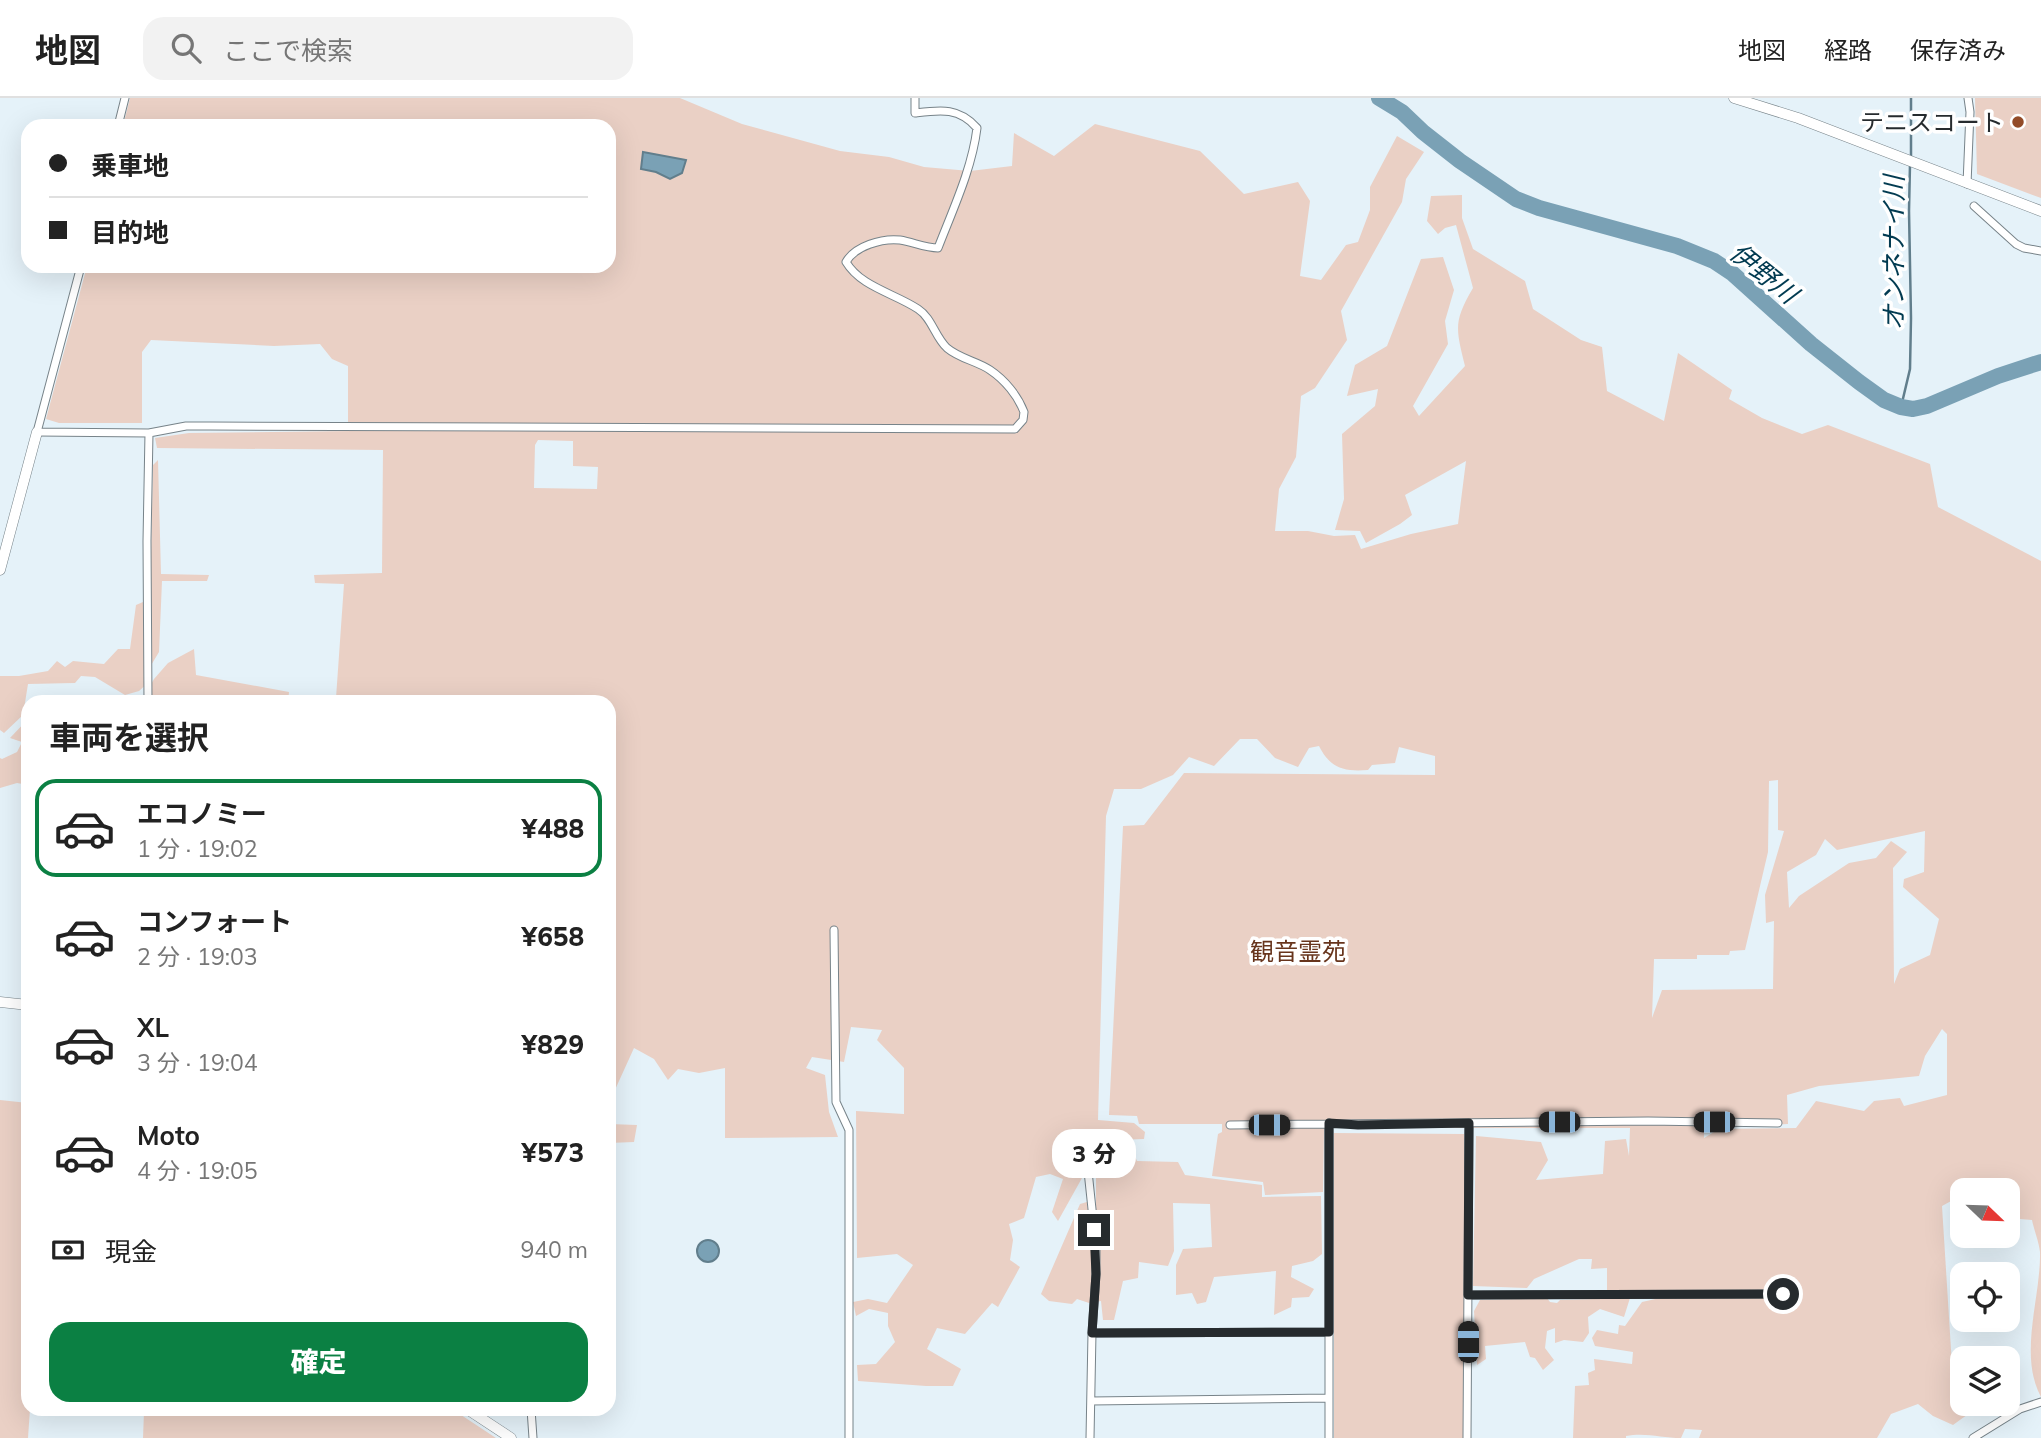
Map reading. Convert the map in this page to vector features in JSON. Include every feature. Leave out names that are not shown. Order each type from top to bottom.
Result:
[{"type":"main road","points":[[1734,98],[1798,118],[2041,211]]},
{"type":"main road","points":[[0,570],[37,432]]},
{"type":"main road","points":[[0,1002],[21,1004]]},
{"type":"main road","points":[[478,1416],[511,1438]]},
{"type":"street","points":[[120,119],[125,98]]},
{"type":"street","points":[[79,273],[37,432],[149,433],[186,426],[223,425],[1015,429],[1023,420],[1024,412],[1013,392],[990,370],[945,346],[922,311],[852,272],[846,262],[850,254],[886,240],[938,248],[958,197],[976,140],[977,128],[970,119],[952,111],[915,113],[915,98]]},
{"type":"street","points":[[1967,184],[1968,98]]},
{"type":"street","points":[[1974,206],[2016,244],[2041,251]]},
{"type":"street","points":[[148,695],[149,433]]},
{"type":"street","points":[[834,930],[836,1102],[849,1130],[849,1438]]},
{"type":"street","points":[[1230,1125],[1778,1122]]},
{"type":"street","points":[[1329,1123],[1329,1438]]},
{"type":"street","points":[[1467,1438],[1469,1123]]},
{"type":"street","points":[[1088,1171],[1096,1247],[1090,1438]]},
{"type":"street","points":[[1468,1295],[1783,1294]]},
{"type":"street","points":[[1092,1333],[1329,1332]]},
{"type":"street","points":[[1091,1401],[1329,1398]]},
{"type":"street","points":[[1973,1438],[2020,1409],[2041,1402]]},
{"type":"street","points":[[531,1416],[533,1438]]},
{"type":"green space","name":"観音霊苑","points":[[130,98],[680,98],[742,124],[840,151],[889,157],[924,167],[970,171],[1012,166],[1014,133],[1054,156],[1095,124],[1200,151],[1244,194],[1298,182],[1310,201],[1300,276],[1321,280],[1346,245],[1358,242],[1370,210],[1370,187],[1397,136],[1424,152],[1406,179],[1402,202],[1341,311],[1347,340],[1315,388],[1301,396],[1296,457],[1279,489],[1275,531],[1355,535],[1361,549],[1458,524],[1466,461],[1405,495],[1412,515],[1366,543],[1360,531],[1335,530],[1344,499],[1342,434],[1375,406],[1378,389],[1347,396],[1355,365],[1387,346],[1421,259],[1443,257],[1454,290],[1445,321],[1448,344],[1413,406],[1419,416],[1465,366],[1458,326],[1462,309],[1473,288],[1456,225],[1445,228],[1438,234],[1427,221],[1431,196],[1462,195],[1462,218],[1473,249],[1525,281],[1533,309],[1581,340],[1602,347],[1607,391],[1664,421],[1678,353],[1732,390],[1729,399],[1762,418],[1802,434],[1828,425],[1930,464],[1938,507],[2041,561],[2041,1397],[2031,1363],[2040,1252],[2032,1220],[2020,1219],[2020,1178],[1950,1178],[1950,1202],[1942,1206],[1951,1346],[1950,1416],[1965,1416],[1953,1425],[1933,1416],[1918,1404],[1891,1414],[1877,1438],[1699,1438],[1702,1430],[1685,1429],[1681,1438],[1640,1435],[1626,1438],[1573,1438],[1575,1386],[1589,1385],[1588,1373],[1595,1370],[1594,1359],[1632,1364],[1633,1352],[1595,1346],[1592,1338],[1597,1330],[1618,1334],[1619,1325],[1625,1326],[1642,1302],[1660,1298],[1662,1291],[1607,1290],[1607,1268],[1591,1269],[1592,1259],[1579,1259],[1534,1279],[1527,1288],[1473,1286],[1476,1136],[1541,1142],[1548,1160],[1536,1180],[1603,1174],[1605,1141],[1626,1139],[1629,1156],[1630,1128],[1324,1128],[1323,1192],[1265,1195],[1263,1182],[1212,1176],[1222,1124],[1139,1124],[1137,1116],[1109,1115],[1123,826],[1144,825],[1184,773],[1435,775],[1435,756],[1399,747],[1395,763],[1372,765],[1368,770],[1339,767],[1328,759],[1319,746],[1309,748],[1298,767],[1275,758],[1257,739],[1240,739],[1214,766],[1189,757],[1173,775],[1141,789],[1114,789],[1106,816],[1098,1120],[1134,1123],[1145,1132],[1144,1139],[1103,1143],[1093,1163],[1092,1129],[1082,1134],[1082,1178],[1058,1221],[1052,1212],[1063,1179],[1050,1174],[1036,1177],[1024,1218],[1009,1224],[1013,1240],[1010,1260],[1020,1267],[998,1307],[992,1303],[965,1334],[937,1328],[927,1349],[961,1369],[953,1386],[858,1381],[857,1365],[876,1364],[895,1342],[888,1326],[888,1313],[869,1309],[856,1316],[853,1302],[868,1299],[887,1303],[913,1265],[897,1254],[857,1258],[856,1111],[904,1114],[904,1068],[877,1040],[882,1030],[851,1027],[844,1062],[812,1057],[806,1068],[825,1075],[829,1112],[838,1137],[725,1138],[725,1068],[699,1073],[678,1069],[668,1080],[654,1059],[634,1048],[616,1088],[616,695],[336,695],[344,584],[315,583],[314,575],[382,573],[383,450],[157,448],[155,438],[189,433],[348,431],[348,366],[332,359],[320,344],[274,346],[151,340],[142,352],[142,423],[59,423],[46,419],[85,273],[616,273],[616,119],[125,119]],"holes":[[[538,440],[573,441],[573,466],[598,467],[597,489],[534,488],[535,445]],[[1778,780],[1778,830],[1784,831],[1765,895],[1766,923],[1774,921],[1773,989],[1662,990],[1652,1018],[1654,959],[1697,959],[1697,955],[1729,955],[1730,951],[1745,950],[1768,852],[1769,781]],[[1925,831],[1924,872],[1904,879],[1903,887],[1939,919],[1930,955],[1900,969],[1894,984],[1893,868],[1907,852],[1891,841],[1876,858],[1849,863],[1799,896],[1789,908],[1787,872],[1816,855],[1825,839],[1837,850]],[[1942,1029],[1947,1034],[1947,1095],[1904,1106],[1900,1098],[1874,1101],[1864,1111],[1816,1101],[1796,1128],[1719,1129],[1704,1138],[1704,1128],[1788,1124],[1787,1095],[1819,1086],[1919,1076],[1925,1056]]]},
{"type":"green space","points":[[1975,98],[2041,98],[2041,198],[1977,174]]},
{"type":"green space","points":[[158,460],[161,574],[209,575],[207,581],[162,581],[159,652],[150,667],[149,682],[139,691],[125,695],[95,677],[81,676],[75,683],[28,684],[26,695],[21,695],[21,717],[4,733],[0,730],[0,676],[48,671],[57,661],[65,667],[73,661],[104,664],[118,649],[130,649],[136,605],[150,599],[153,465]]},
{"type":"green space","points":[[194,649],[196,675],[289,692],[289,695],[145,695],[168,663]]},
{"type":"green space","points":[[21,726],[21,742],[10,738]]},
{"type":"green space","points":[[21,744],[21,784],[0,788],[0,758],[17,752]]},
{"type":"green space","points":[[0,1100],[21,1102],[21,1416],[30,1416],[28,1438],[0,1438]]},
{"type":"green space","points":[[616,1124],[637,1125],[634,1142],[616,1143]]},
{"type":"green space","points":[[1334,1133],[1464,1134],[1464,1438],[1334,1438]]},
{"type":"green space","points":[[1133,1152],[1137,1161],[1178,1162],[1185,1175],[1262,1185],[1262,1197],[1321,1196],[1322,1254],[1313,1261],[1292,1266],[1291,1277],[1314,1289],[1309,1297],[1292,1298],[1291,1307],[1274,1315],[1276,1271],[1214,1277],[1206,1302],[1197,1304],[1192,1293],[1176,1295],[1176,1265],[1183,1249],[1212,1247],[1210,1204],[1173,1203],[1174,1251],[1168,1266],[1139,1262],[1138,1278],[1123,1281],[1114,1320],[1103,1320],[1101,1301],[1089,1303],[1077,1299],[1072,1304],[1049,1301],[1041,1294],[1080,1204],[1087,1202],[1093,1242],[1096,1224],[1096,1171]]},
{"type":"green space","points":[[1547,1298],[1550,1302],[1557,1303],[1560,1300],[1630,1298],[1624,1317],[1600,1309],[1588,1317],[1589,1333],[1583,1342],[1564,1340],[1555,1343],[1555,1328],[1547,1331],[1545,1348],[1554,1360],[1543,1370],[1535,1358],[1530,1357],[1525,1342],[1485,1346],[1486,1359],[1477,1365],[1474,1311],[1480,1300]]},
{"type":"green space","points":[[144,1416],[463,1416],[496,1438],[143,1438]]},
{"type":"water","points":[[643,152],[686,160],[682,173],[670,179],[641,169]]},
{"type":"water","points":[[708,1240],[716,1243],[719,1251],[716,1259],[708,1262],[700,1259],[697,1251],[700,1243]]},
{"type":"waterway","name":"伊野川","points":[[1379,98],[1402,112],[1460,161],[1516,199],[1539,208],[1677,246],[1714,261],[1732,273],[1811,344],[1859,382],[1884,400],[1901,407],[1913,409],[1927,406],[1998,376],[2041,362]]},
{"type":"waterway","name":"オンネナイ川","points":[[1911,98],[1911,158]]},
{"type":"waterway","name":"オンネナイ川","points":[[1901,407],[1910,369],[1910,164]]},
{"type":"place","name":"テニスコート","points":[[2018,122]]},
{"type":"route","points":[[1094,1230],[1096,1274],[1092,1333],[1329,1332],[1329,1123],[1469,1123],[1468,1295],[1783,1294]]}]
